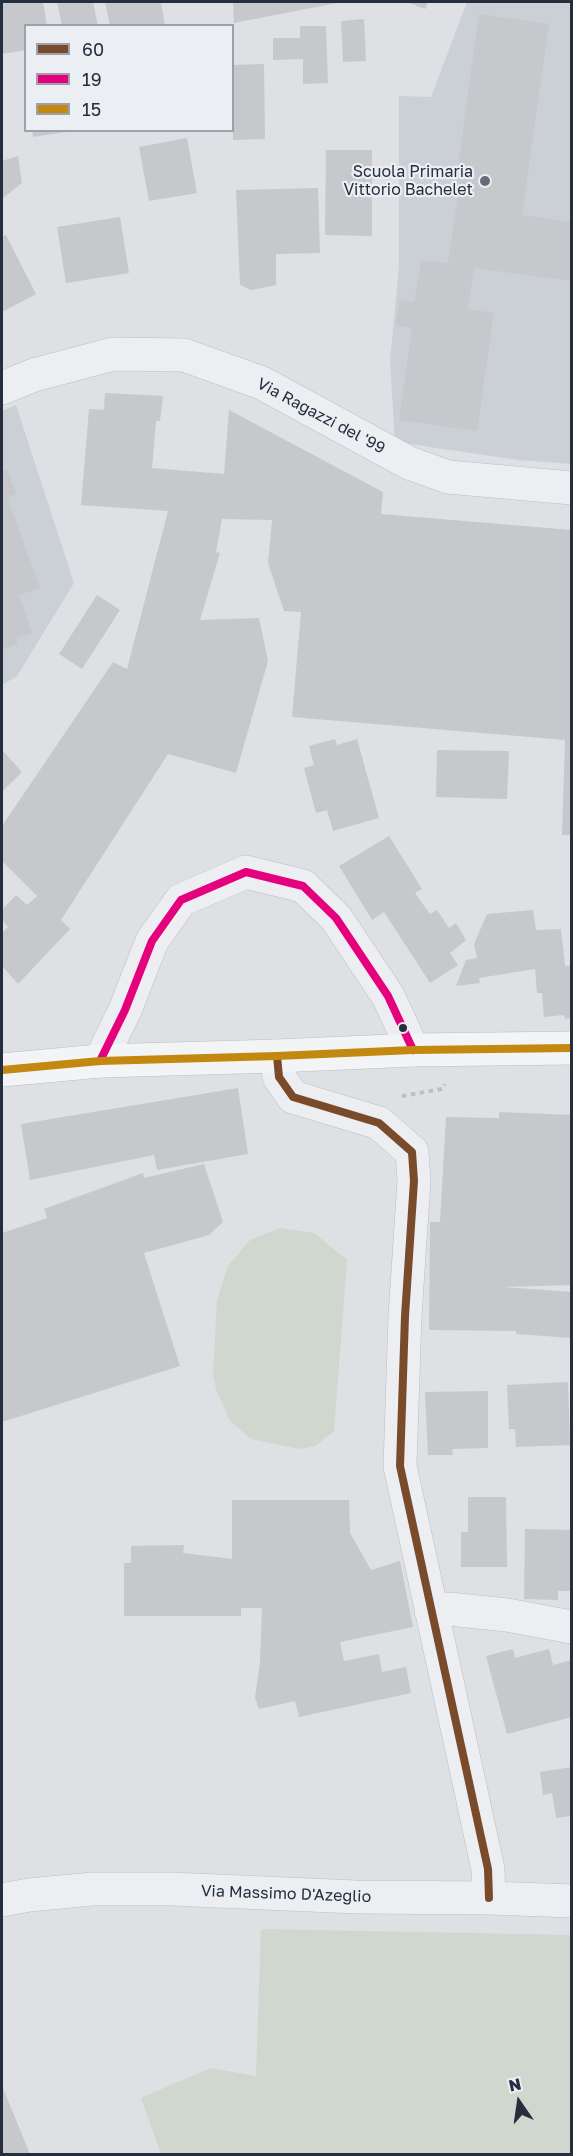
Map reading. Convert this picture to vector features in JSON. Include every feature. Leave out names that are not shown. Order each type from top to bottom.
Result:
[{"type":"main road","points":[[2,1070],[100,1061],[413,1050],[572,1048]]},
{"type":"street","name":"Via Ragazzi del '99","points":[[2,388],[34,375],[113,354],[184,355],[262,383],[409,463],[448,477],[572,488]]},
{"type":"street","points":[[100,1061],[125,1010],[152,941],[181,900],[246,872],[303,886],[336,918],[388,996],[413,1050]]},
{"type":"street","points":[[277,1056],[279,1077],[293,1097],[378,1124],[412,1152],[414,1181],[405,1316],[400,1466],[488,1869],[489,1898]]},
{"type":"street","points":[[431,1611],[449,1609],[507,1615],[572,1627]]},
{"type":"street","name":"Via Massimo D'Azeglio","points":[[2,1900],[29,1894],[92,1889],[172,1889],[356,1897],[572,1901]]},
{"type":"path","points":[[404,1096],[442,1089]]},
{"type":"shaded area","name":"Scuola Primaria Vittorio Bachelet","points":[[467,2],[571,2],[571,464],[519,460],[395,442],[390,362],[399,266],[399,96],[431,97]]},
{"type":"shaded area","points":[[16,405],[74,583],[17,676],[2,685],[2,411]]},
{"type":"shaded area","points":[[280,1228],[314,1233],[347,1260],[334,1431],[315,1446],[299,1449],[251,1439],[230,1421],[213,1376],[217,1300],[228,1266],[250,1240]]},
{"type":"shaded area","points":[[261,1929],[571,1935],[571,2154],[161,2154],[141,2098],[210,2068],[256,2076]]},
{"type":"building","points":[[2,2],[43,2],[47,24],[24,24],[24,50],[2,54]]},
{"type":"building","points":[[57,2],[93,2],[98,24],[62,24]]},
{"type":"building","points":[[105,2],[161,2],[165,24],[110,24]]},
{"type":"building","points":[[233,2],[342,2],[234,23]]},
{"type":"building","points":[[407,2],[428,2],[425,9]]},
{"type":"building","points":[[479,14],[549,24],[522,215],[572,222],[572,281],[474,268],[468,309],[494,313],[477,431],[399,420],[412,328],[396,325],[399,300],[414,302],[421,260],[448,263],[459,188],[455,188]]},
{"type":"building","points":[[364,19],[366,61],[343,62],[341,21]]},
{"type":"building","points":[[300,26],[326,26],[328,83],[303,84],[303,59],[273,60],[273,38],[300,38]]},
{"type":"building","points":[[264,64],[265,139],[233,140],[234,65]]},
{"type":"building","points":[[32,132],[66,132],[33,137]]},
{"type":"building","points":[[187,138],[197,193],[149,201],[139,147]]},
{"type":"building","points":[[326,150],[372,150],[372,236],[325,235]]},
{"type":"building","points":[[18,156],[22,183],[2,199],[2,161]]},
{"type":"building","points":[[318,188],[320,253],[276,254],[276,285],[251,290],[240,285],[236,190]]},
{"type":"building","points":[[120,217],[129,273],[66,283],[57,227]]},
{"type":"building","points":[[6,235],[36,294],[2,312],[2,237]]},
{"type":"building","points":[[105,393],[163,396],[160,421],[156,421],[152,468],[224,474],[229,410],[383,492],[381,514],[572,530],[572,835],[562,835],[565,740],[292,717],[301,612],[284,611],[268,563],[272,520],[222,519],[216,552],[220,553],[200,620],[259,618],[268,661],[236,773],[168,754],[61,920],[70,929],[18,984],[2,966],[2,933],[8,927],[2,920],[2,910],[16,895],[27,905],[37,896],[2,861],[2,826],[113,662],[127,669],[168,511],[81,505],[89,409],[104,410]]},
{"type":"building","points":[[7,469],[16,494],[7,497],[40,588],[19,595],[32,633],[16,638],[18,644],[2,650],[2,471]]},
{"type":"building","points":[[97,595],[120,610],[82,669],[59,654]]},
{"type":"building","points":[[335,739],[337,745],[357,739],[379,818],[333,831],[327,810],[316,813],[304,768],[314,765],[309,746]]},
{"type":"building","points":[[2,750],[22,772],[2,792]]},
{"type":"building","points":[[437,750],[509,751],[507,799],[436,797]]},
{"type":"building","points":[[389,836],[422,889],[415,893],[430,914],[437,910],[449,928],[456,923],[466,940],[450,953],[458,965],[430,983],[384,912],[372,920],[339,866]]},
{"type":"building","points":[[533,910],[536,930],[561,929],[565,966],[572,965],[572,1018],[565,1019],[564,1015],[544,1017],[542,993],[537,993],[535,969],[479,978],[480,983],[456,986],[466,960],[477,958],[474,944],[487,914]]},
{"type":"building","points":[[238,1088],[248,1154],[157,1170],[154,1155],[30,1180],[21,1124]]},
{"type":"building","points":[[499,1112],[572,1115],[572,1285],[503,1287],[572,1292],[572,1338],[516,1334],[516,1331],[429,1330],[430,1222],[440,1222],[446,1117],[499,1118]]},
{"type":"building","points":[[204,1164],[223,1222],[209,1235],[144,1253],[180,1366],[2,1422],[2,1233],[47,1218],[44,1209],[143,1173],[144,1178]]},
{"type":"building","points":[[568,1382],[570,1445],[516,1447],[515,1429],[509,1429],[507,1385]]},
{"type":"building","points":[[488,1391],[488,1448],[452,1449],[453,1455],[428,1455],[425,1392]]},
{"type":"building","points":[[468,1497],[506,1497],[507,1567],[461,1567],[461,1532],[468,1532]]},
{"type":"building","points":[[232,1500],[349,1500],[350,1533],[371,1570],[400,1561],[413,1627],[340,1642],[344,1661],[379,1654],[382,1672],[406,1667],[411,1693],[299,1717],[295,1701],[259,1709],[255,1698],[260,1662],[262,1608],[241,1608],[241,1616],[124,1616],[124,1563],[131,1563],[131,1546],[184,1545],[183,1553],[232,1559]]},
{"type":"building","points":[[525,1529],[572,1530],[572,1591],[558,1591],[558,1600],[524,1599]]},
{"type":"building","points":[[513,1649],[515,1658],[549,1649],[553,1665],[572,1660],[572,1717],[507,1734],[486,1656]]},
{"type":"building","points":[[572,1767],[572,1816],[556,1818],[552,1793],[543,1795],[540,1772]]},
{"type":"building","points":[[2,2086],[30,2154],[2,2154]]},
{"type":"transit line","name":"19","points":[[100,1061],[125,1010],[152,941],[181,900],[246,872],[303,886],[336,918],[388,996],[413,1050]]},
{"type":"transit line","name":"15","points":[[2,1070],[100,1061],[413,1050],[572,1048]]},
{"type":"transit line","name":"60","points":[[277,1056],[279,1077],[293,1097],[379,1123],[412,1152],[414,1181],[405,1316],[400,1466],[488,1869],[489,1898]]},
{"type":"place","name":"Scuola Primaria Vittorio Bachelet","points":[[485,181]]}]
